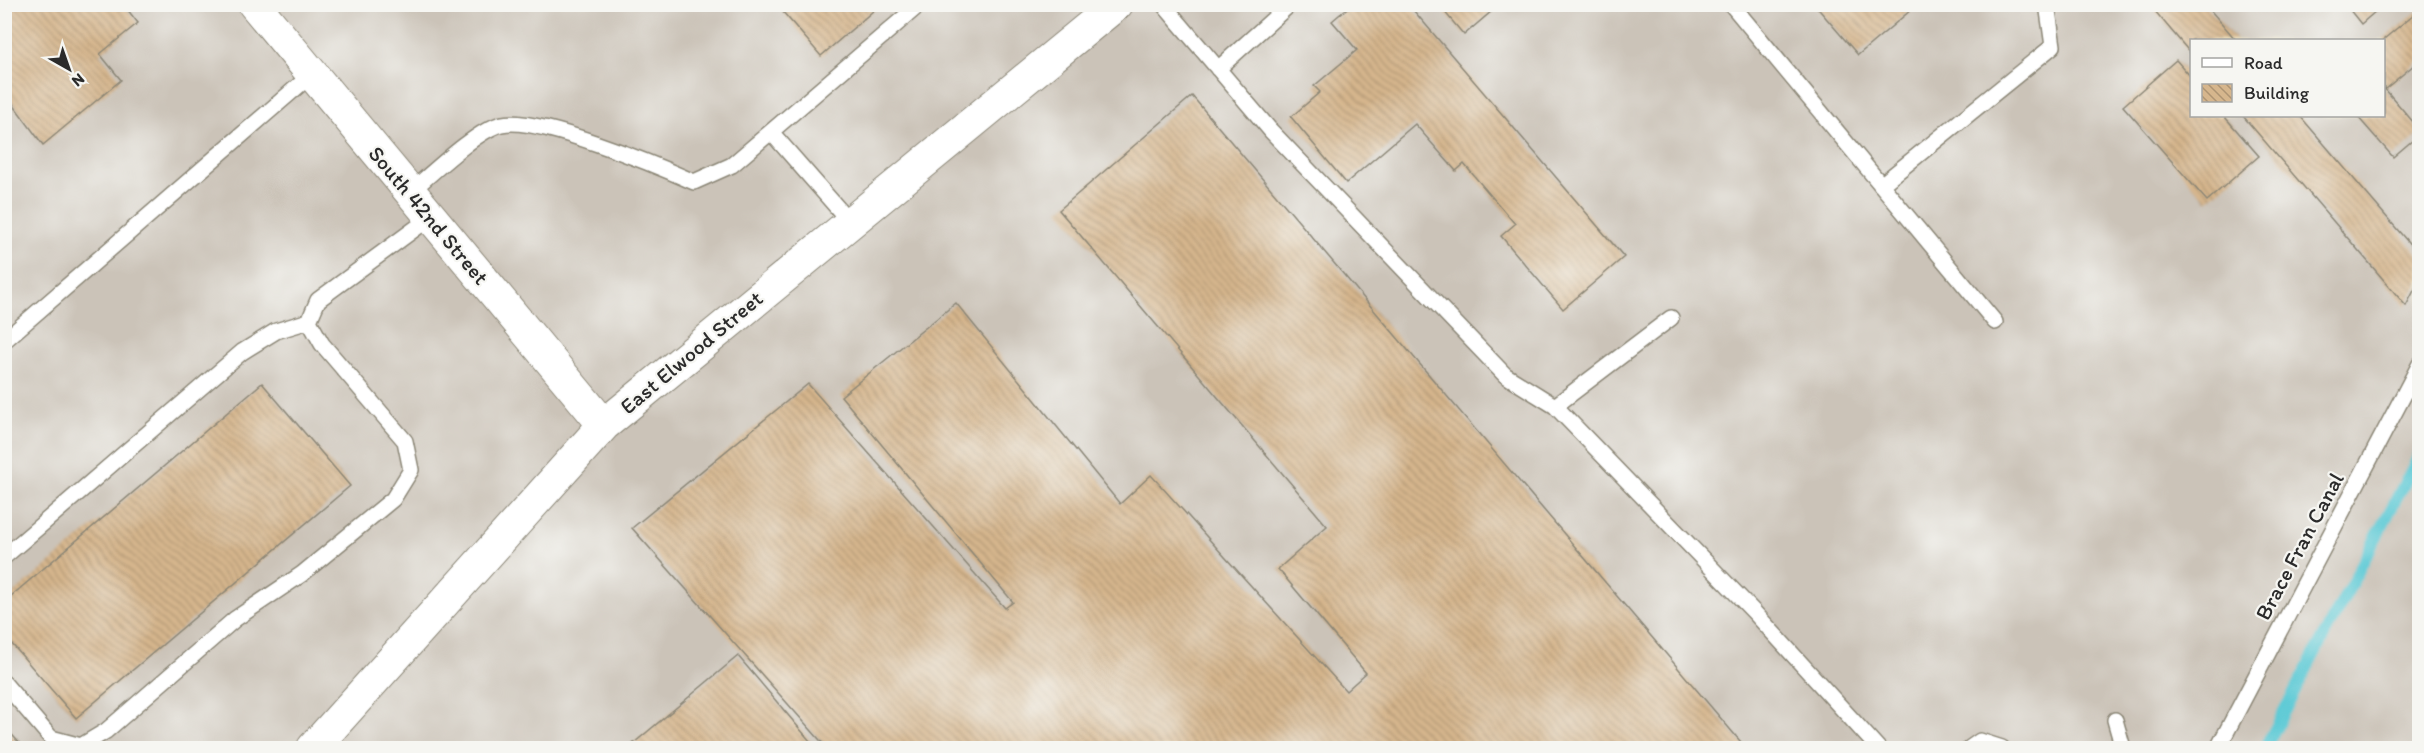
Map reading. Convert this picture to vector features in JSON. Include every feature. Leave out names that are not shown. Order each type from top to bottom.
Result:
[{"type":"street","name":"South 42nd Street","points":[[254,4],[604,425]]},
{"type":"street","name":"East Elwood Street","points":[[323,745],[604,425],[849,221],[1117,4]]},
{"type":"lane","points":[[410,192],[470,142],[501,124],[531,124],[650,162],[694,182],[732,165],[920,4]]},
{"type":"lane","points":[[1163,4],[1271,131],[1505,375],[1555,406],[1754,612],[1878,748]]},
{"type":"lane","points":[[1218,69],[1290,4]]},
{"type":"lane","points":[[1731,4],[1995,322]]},
{"type":"lane","points":[[1881,185],[2053,46],[2046,4]]},
{"type":"lane","points":[[4,341],[312,74]]},
{"type":"lane","points":[[771,132],[849,221]]},
{"type":"lane","points":[[4,557],[242,352],[276,331],[309,321],[318,300],[431,217]]},
{"type":"lane","points":[[1555,406],[1671,318]]},
{"type":"lane","points":[[4,683],[51,738],[81,746],[106,731],[235,619],[302,574],[393,499],[411,470],[405,441],[322,344],[309,321]]},
{"type":"lane","name":"Brace Fran Canal","points":[[2218,748],[2420,364]]},
{"type":"lane","points":[[2115,720],[2123,748]]},
{"type":"lane","points":[[1970,748],[1980,741],[2002,748]]},
{"type":"shaded area","points":[[5,5],[2419,5],[2419,748],[5,748]]},
{"type":"building","points":[[4,4],[75,4],[78,7],[81,4],[123,4],[138,23],[100,54],[121,80],[43,145],[4,92]]},
{"type":"building","points":[[776,4],[881,4],[821,56]]},
{"type":"building","points":[[1352,4],[1408,4],[1624,257],[1563,309],[1501,236],[1515,224],[1464,164],[1456,171],[1415,124],[1346,183],[1291,117],[1320,92],[1314,86],[1357,50],[1332,21]]},
{"type":"building","points":[[1438,4],[1489,4],[1493,10],[1464,35]]},
{"type":"building","points":[[1814,4],[1918,4],[1858,55]]},
{"type":"building","points":[[2149,4],[2205,4],[2235,39],[2190,39],[2190,53]]},
{"type":"building","points":[[2345,4],[2384,4],[2361,24]]},
{"type":"building","points":[[2420,9],[2420,60],[2385,89],[2385,39]]},
{"type":"building","points":[[2176,60],[2190,76],[2190,117],[2225,117],[2259,156],[2207,201],[2123,106]]},
{"type":"building","points":[[2385,89],[2420,130],[2420,134],[2393,157],[2358,117],[2385,117]]},
{"type":"building","points":[[1192,96],[1746,748],[1637,748],[1632,743],[1625,748],[827,748],[632,528],[808,384],[1005,608],[1013,602],[841,396],[956,303],[1120,504],[1151,475],[1346,691],[1366,673],[1278,569],[1327,526],[1059,210]]},
{"type":"building","points":[[2244,117],[2301,117],[2420,256],[2420,279],[2406,306]]},
{"type":"building","points":[[262,383],[350,486],[76,718],[4,635],[4,602]]},
{"type":"building","points":[[738,656],[816,748],[628,748]]},
{"type":"building","points":[[4,726],[24,748],[4,748]]},
{"type":"waterway","points":[[2265,748],[2420,454]]}]
